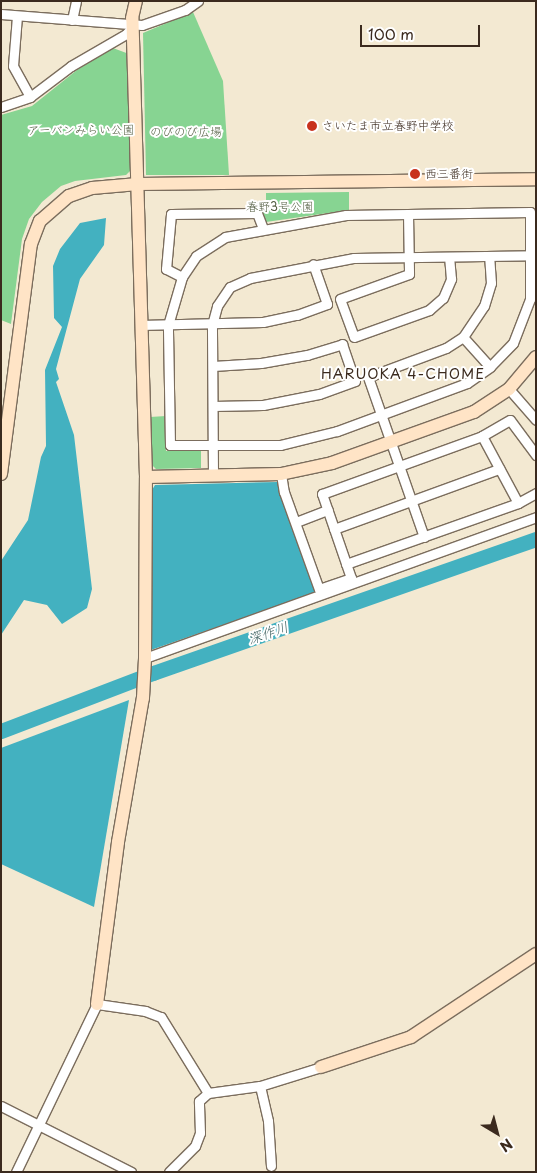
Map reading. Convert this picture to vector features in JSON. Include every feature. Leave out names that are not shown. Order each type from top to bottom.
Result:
[{"type":"street","points":[[72,20],[76,1]]},
{"type":"street","points":[[16,1172],[97,1004],[118,842],[143,698],[146,477],[140,325],[134,24],[136,1]]},
{"type":"street","points":[[1,14],[134,24],[185,10],[198,1]]},
{"type":"street","points":[[17,16],[13,66],[30,97]]},
{"type":"street","points":[[1,107],[30,97],[71,66],[126,34],[134,24]]},
{"type":"street","points":[[1,474],[28,260],[34,233],[40,221],[58,203],[92,188],[138,184],[536,179]]},
{"type":"street","points":[[530,212],[534,255],[530,299],[513,343],[490,367],[467,383],[336,431],[280,444],[170,445],[168,325],[182,276],[196,256],[225,237],[263,229],[346,215],[530,212]]},
{"type":"street","points":[[182,276],[166,268],[171,214],[257,213],[263,229]]},
{"type":"street","points":[[408,214],[409,274],[340,299],[354,337],[429,310],[444,298],[451,279],[449,258]]},
{"type":"street","points":[[213,475],[212,325],[217,306],[230,287],[250,278],[313,264],[354,258],[449,258],[534,255]]},
{"type":"street","points":[[424,537],[368,377],[446,348],[463,337],[484,306],[491,283],[489,256]]},
{"type":"street","points":[[140,325],[212,325],[263,322],[327,304],[313,264]]},
{"type":"street","points":[[463,337],[490,367]]},
{"type":"street","points":[[213,366],[261,363],[307,355],[342,344],[355,381],[319,394],[263,405],[213,406]]},
{"type":"street","points":[[146,477],[281,474],[332,463],[474,412],[509,389],[536,357]]},
{"type":"street","points":[[509,389],[536,420]]},
{"type":"street","points":[[281,474],[319,589],[351,578],[322,494],[482,436],[510,420],[536,455]]},
{"type":"street","points":[[482,436],[518,502]]},
{"type":"street","points":[[334,529],[499,470]]},
{"type":"street","points":[[346,564],[518,502],[536,493]]},
{"type":"street","points":[[296,522],[328,510]]},
{"type":"street","points":[[145,658],[536,517]]},
{"type":"street","points":[[169,1172],[195,1146],[200,1133],[199,1101],[208,1093],[260,1086],[412,1036],[536,954]]},
{"type":"street","points":[[97,1004],[145,1011],[161,1017],[208,1093]]},
{"type":"street","points":[[260,1086],[269,1128],[271,1166]]},
{"type":"street","points":[[1,1106],[131,1172]]},
{"type":"green space","name":"のびのび広場","points":[[193,12],[223,81],[229,175],[146,175],[143,33]]},
{"type":"green space","name":"アーバンみらい公園","points":[[113,48],[129,54],[131,170],[126,175],[75,181],[61,186],[42,202],[29,219],[22,239],[11,324],[1,320],[1,115],[32,106],[77,70]]},
{"type":"green space","name":"春野3号公園","points":[[349,192],[349,210],[266,222],[262,210],[266,208],[266,193]]},
{"type":"green space","points":[[166,416],[166,451],[201,451],[201,468],[156,469],[150,463],[150,417]]},
{"type":"water","points":[[106,218],[104,245],[80,279],[56,369],[59,379],[56,382],[74,435],[92,589],[87,608],[62,624],[47,605],[24,600],[1,635],[1,561],[28,520],[41,457],[46,446],[45,370],[62,327],[54,318],[53,266],[60,249],[80,223]]},
{"type":"water","points":[[278,482],[317,592],[151,650],[152,490],[155,485]]},
{"type":"water","points":[[129,700],[94,907],[1,864],[1,748]]},
{"type":"waterway","name":"深作川","points":[[1,731],[153,673],[536,539]]},
{"type":"place","name":"さいたま市立春野中学校","points":[[312,126]]},
{"type":"place","name":"西三番街","points":[[415,174]]},
{"type":"district","name":"HARUOKA 4-CHOME","points":[[403,374]]}]
